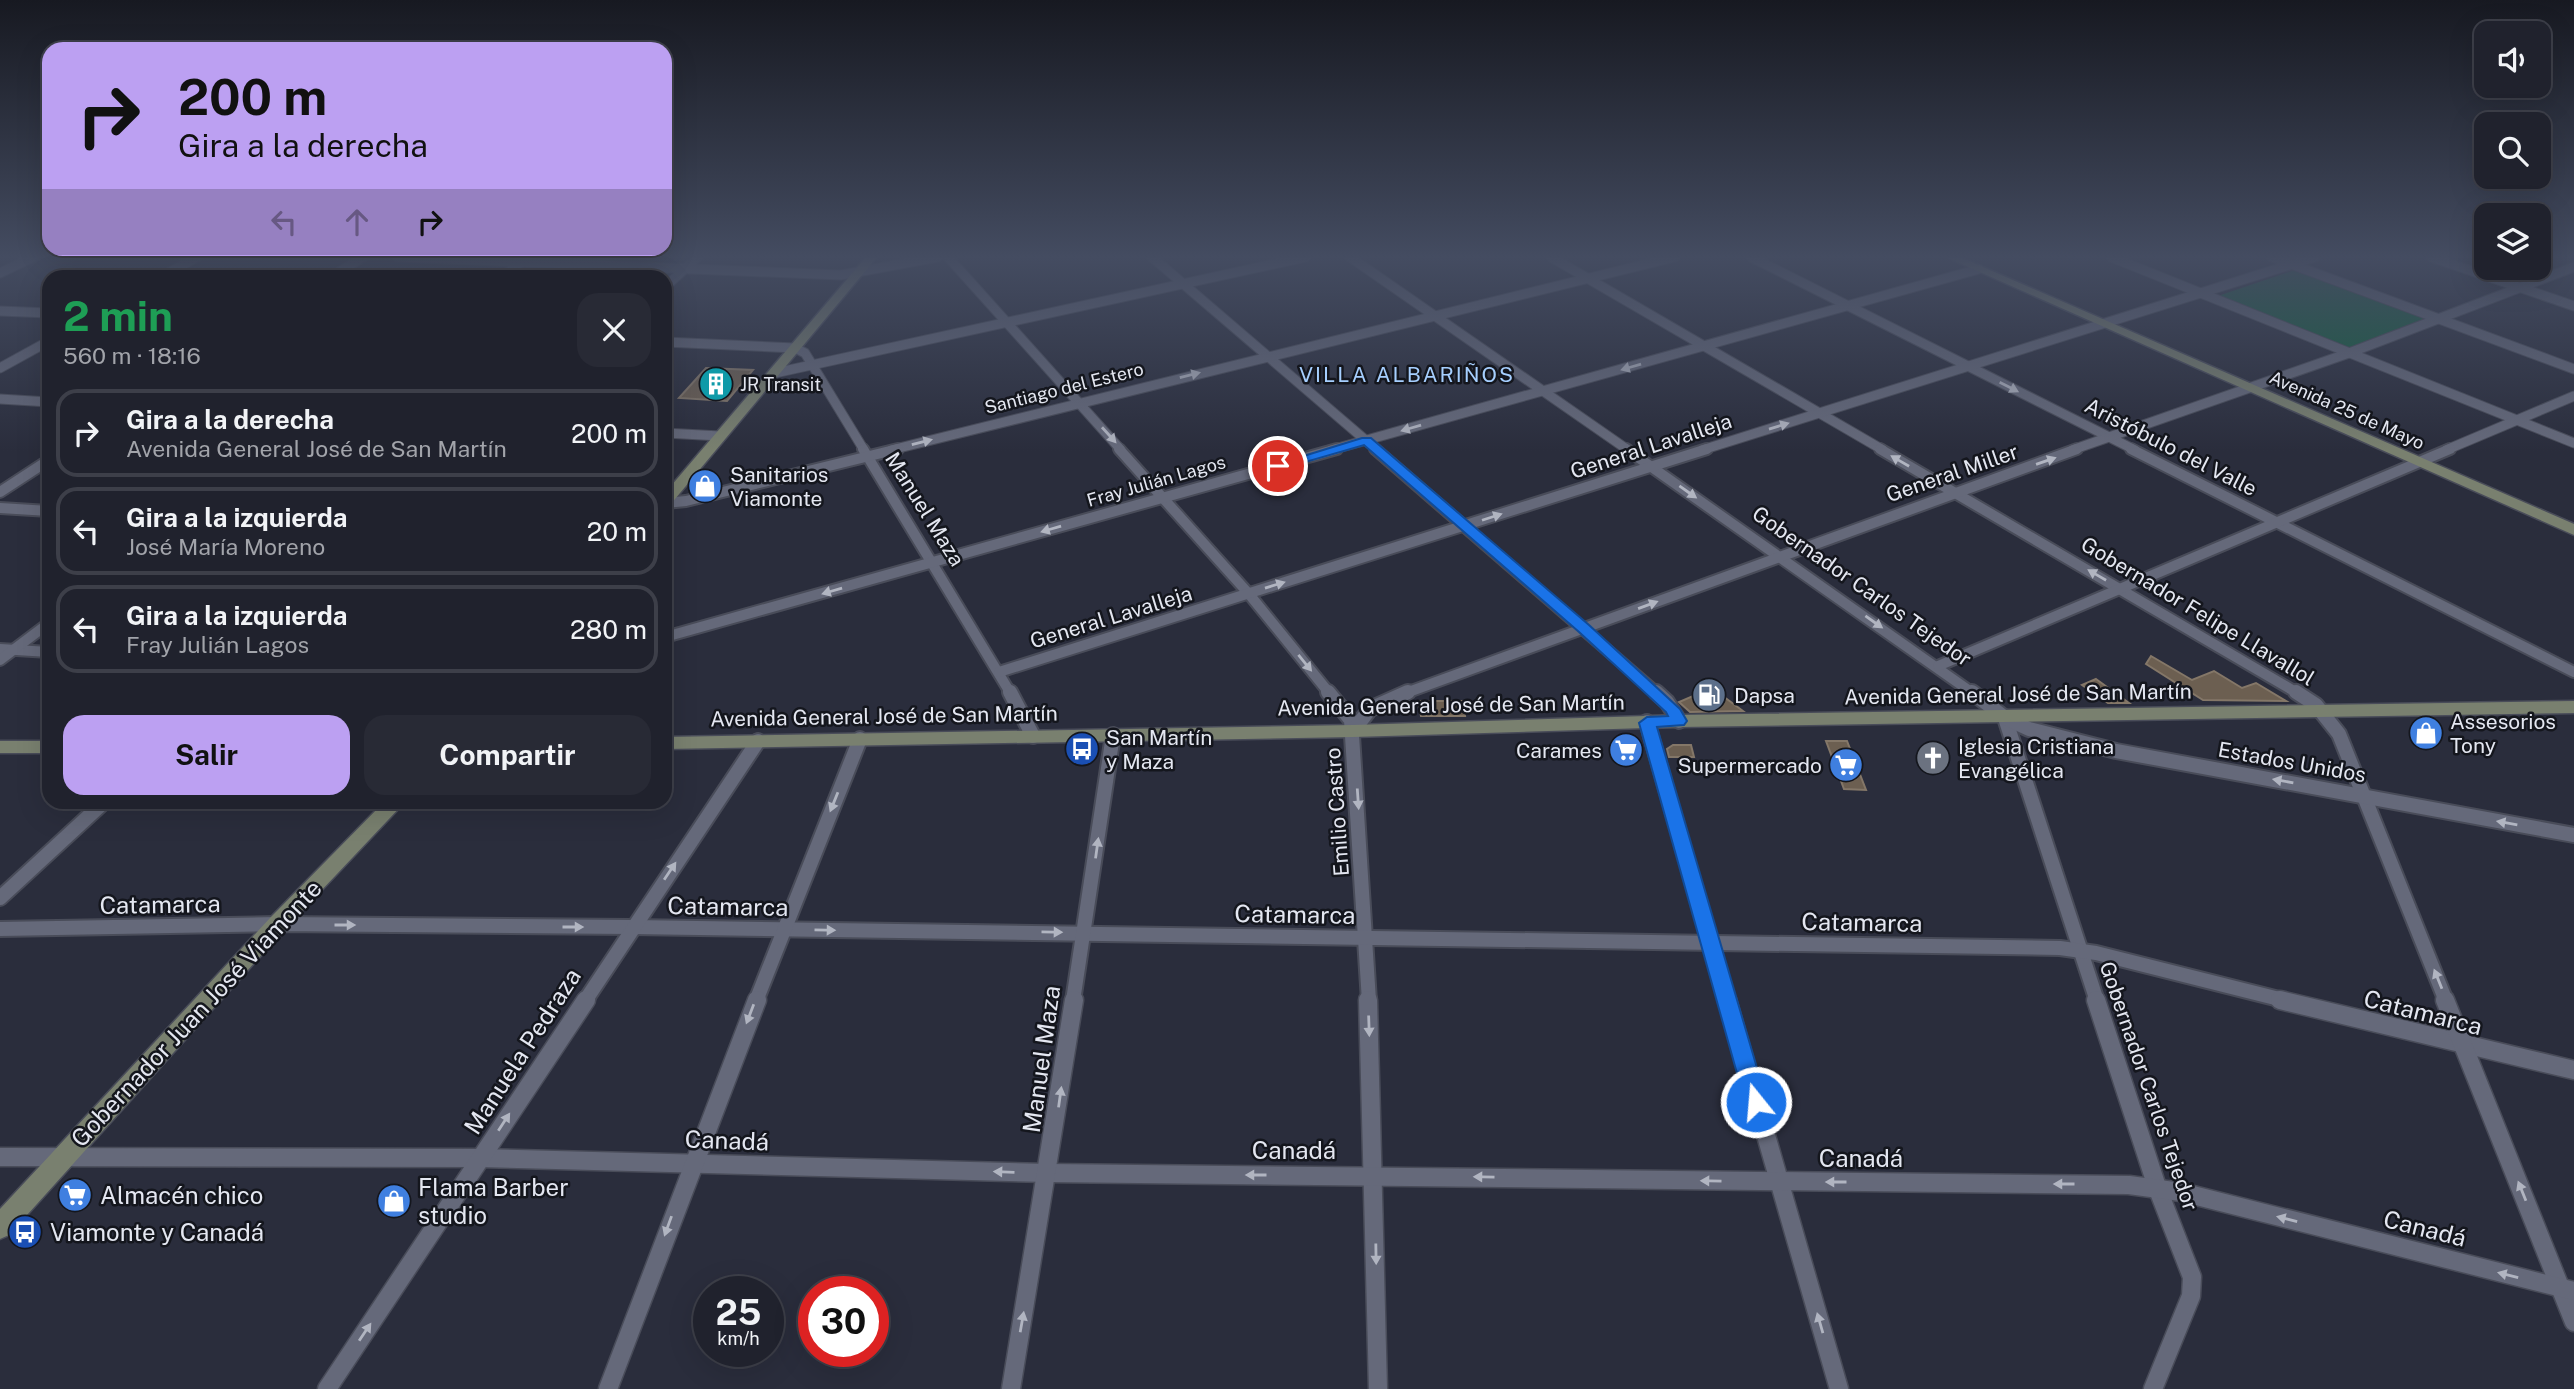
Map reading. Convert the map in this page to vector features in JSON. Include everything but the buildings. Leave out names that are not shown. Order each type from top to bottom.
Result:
[{"type":"main road","points":[[672,494],[816,322]]},
{"type":"main road","name":"Avenida 25 de Mayo","points":[[2100,322],[2574,530]]},
{"type":"main road","name":"Avenida General José de San Martín","points":[[672,743],[1353,731],[1679,721],[2574,707]]},
{"type":"main road","points":[[0,747],[42,747]]},
{"type":"main road","name":"Gobernador Juan José Viamonte","points":[[0,1227],[277,924],[388,809]]},
{"type":"street","points":[[775,373],[1003,322]]},
{"type":"street","name":"Emilio Castro","points":[[1008,322],[1249,593],[1351,720],[1367,939],[1378,1389]]},
{"type":"street","points":[[1228,322],[1584,628],[1667,702],[1679,721]]},
{"type":"street","name":"Santiago del Estero","points":[[672,502],[1411,322]]},
{"type":"street","name":"Gobernador Carlos Tejedor","points":[[1443,322],[1938,666],[2005,718],[2157,1187],[2193,1288],[2153,1389]]},
{"type":"street","name":"Gobernador Felipe Llavallol","points":[[1663,322],[2287,686],[2323,712],[2339,734],[2464,1046],[2567,1289],[2574,1322]]},
{"type":"street","name":"Fray Julián Lagos","points":[[672,636],[1791,322]]},
{"type":"street","name":"Aristóbulo del Valle","points":[[1879,322],[2574,672]]},
{"type":"street","name":"General Lavalleja","points":[[999,671],[2112,322]]},
{"type":"street","points":[[2271,322],[2574,443]]},
{"type":"street","name":"General Miller","points":[[1353,731],[1370,709],[1381,702],[1954,492],[2111,439],[2431,322]]},
{"type":"street","points":[[2446,322],[2574,369]]},
{"type":"street","points":[[672,342],[794,348]]},
{"type":"street","points":[[0,368],[42,345]]},
{"type":"street","name":"Manuel Maza","points":[[794,348],[805,353],[934,562],[999,671],[1033,736]]},
{"type":"street","points":[[1938,666],[2574,396]]},
{"type":"street","points":[[0,399],[42,402]]},
{"type":"street","points":[[672,433],[720,436]]},
{"type":"street","points":[[0,492],[42,465]]},
{"type":"street","points":[[0,508],[42,511]]},
{"type":"street","points":[[0,660],[42,628]]},
{"type":"street","points":[[0,649],[42,652]]},
{"type":"street","name":"Estados Unidos","points":[[2005,718],[2029,729],[2087,745],[2574,835]]},
{"type":"street","points":[[1647,723],[1839,1389]]},
{"type":"street","name":"Manuel Maza","points":[[1011,1389],[1048,1173],[1113,734]]},
{"type":"street","points":[[608,1389],[782,929],[860,739]]},
{"type":"street","name":"Manuela Pedraza","points":[[327,1389],[758,741]]},
{"type":"street","points":[[0,898],[96,809]]},
{"type":"street","name":"Catamarca","points":[[0,929],[277,924],[632,927],[1084,932],[2079,950],[2464,1046],[2574,1070]]},
{"type":"street","name":"Canadá","points":[[0,1157],[480,1158],[1048,1173],[1374,1175],[2157,1187],[2567,1289]]},
{"type":"green space","points":[[2278,322],[2417,322],[2347,349]]},
{"type":"place","name":"JR Transit","points":[[716,384]]},
{"type":"place","name":"Sanitarios Viamonte","points":[[705,486]]},
{"type":"place","name":"Dapsa","points":[[1709,695]]},
{"type":"place","name":"Assesorios Tony","points":[[2426,733]]},
{"type":"place","name":"San Martín y Maza","points":[[1082,749]]},
{"type":"place","name":"Carames","points":[[1626,750]]},
{"type":"place","name":"Iglesia Cristiana Evangélica","points":[[1933,758]]},
{"type":"place","name":"Supermercado","points":[[1846,765]]},
{"type":"place","name":"Almacén chico","points":[[75,1195]]},
{"type":"place","name":"Flama Barber studio","points":[[394,1201]]},
{"type":"place","name":"Viamonte y Canadá","points":[[25,1232]]},
{"type":"district","name":"VILLA ALBARIÑOS","points":[[1407,374]]},
{"type":"route","points":[[1278,466],[1367,441],[1667,702],[1679,721],[1647,723],[1756,1102]]}]
